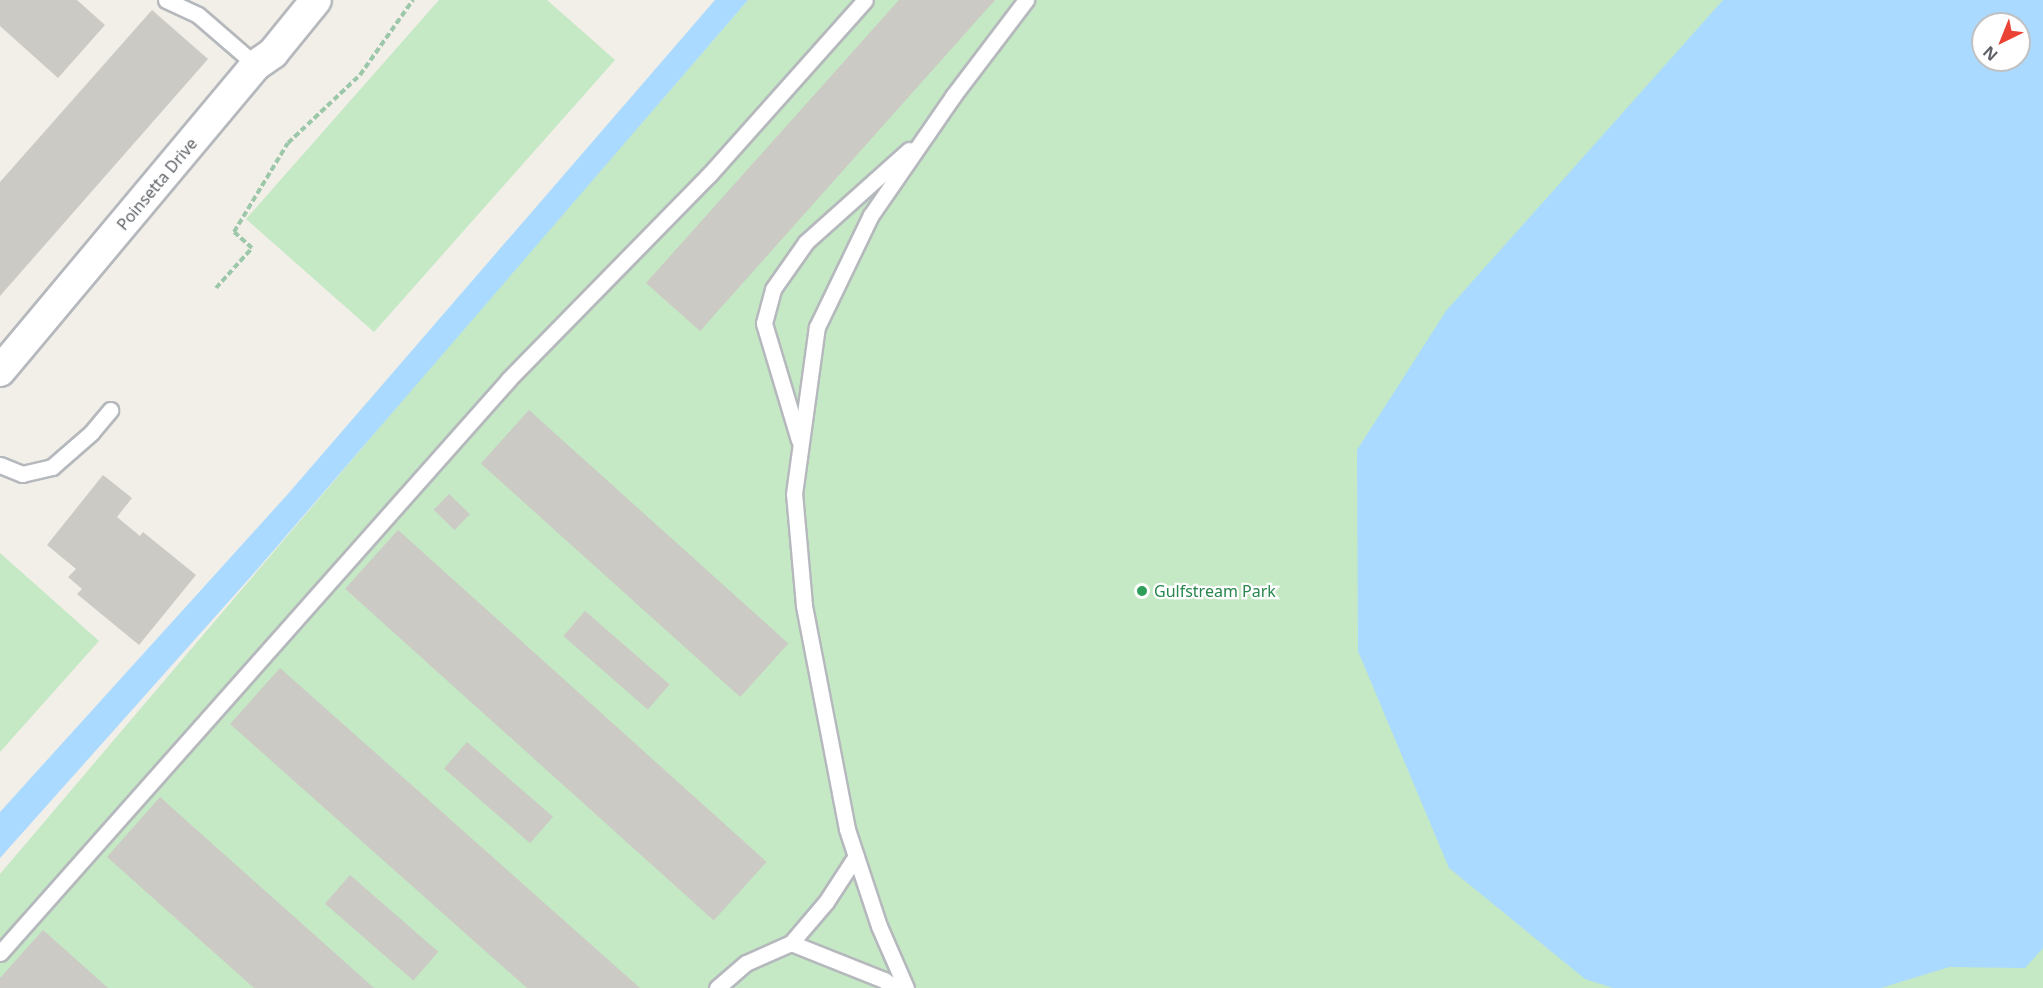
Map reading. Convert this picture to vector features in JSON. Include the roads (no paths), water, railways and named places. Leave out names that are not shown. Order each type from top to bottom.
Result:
[{"type":"street","name":"Poinsetta Drive","points":[[0,371],[256,65],[273,53],[316,0]]},
{"type":"lane","points":[[166,0],[198,15],[256,65]]},
{"type":"lane","points":[[0,953],[508,379],[710,175],[865,0]]},
{"type":"lane","points":[[906,988],[879,927],[847,829],[823,714],[804,605],[794,494],[817,327],[871,215],[1026,0]]},
{"type":"lane","points":[[800,446],[764,323],[772,289],[806,242],[927,135]]},
{"type":"lane","points":[[0,465],[22,474],[52,467],[91,433],[110,410]]},
{"type":"lane","points":[[717,988],[746,963],[791,943],[826,902],[856,856]]},
{"type":"lane","points":[[791,943],[884,980],[896,988]]},
{"type":"water","points":[[715,0],[748,0],[255,572],[0,858],[0,812],[287,495]]},
{"type":"water","points":[[1723,0],[2043,0],[2043,948],[2025,968],[1949,967],[1881,988],[1613,988],[1585,979],[1449,868],[1358,651],[1357,450],[1446,311]]},
{"type":"place","name":"Gulfstream Park","points":[[1142,591]]}]
